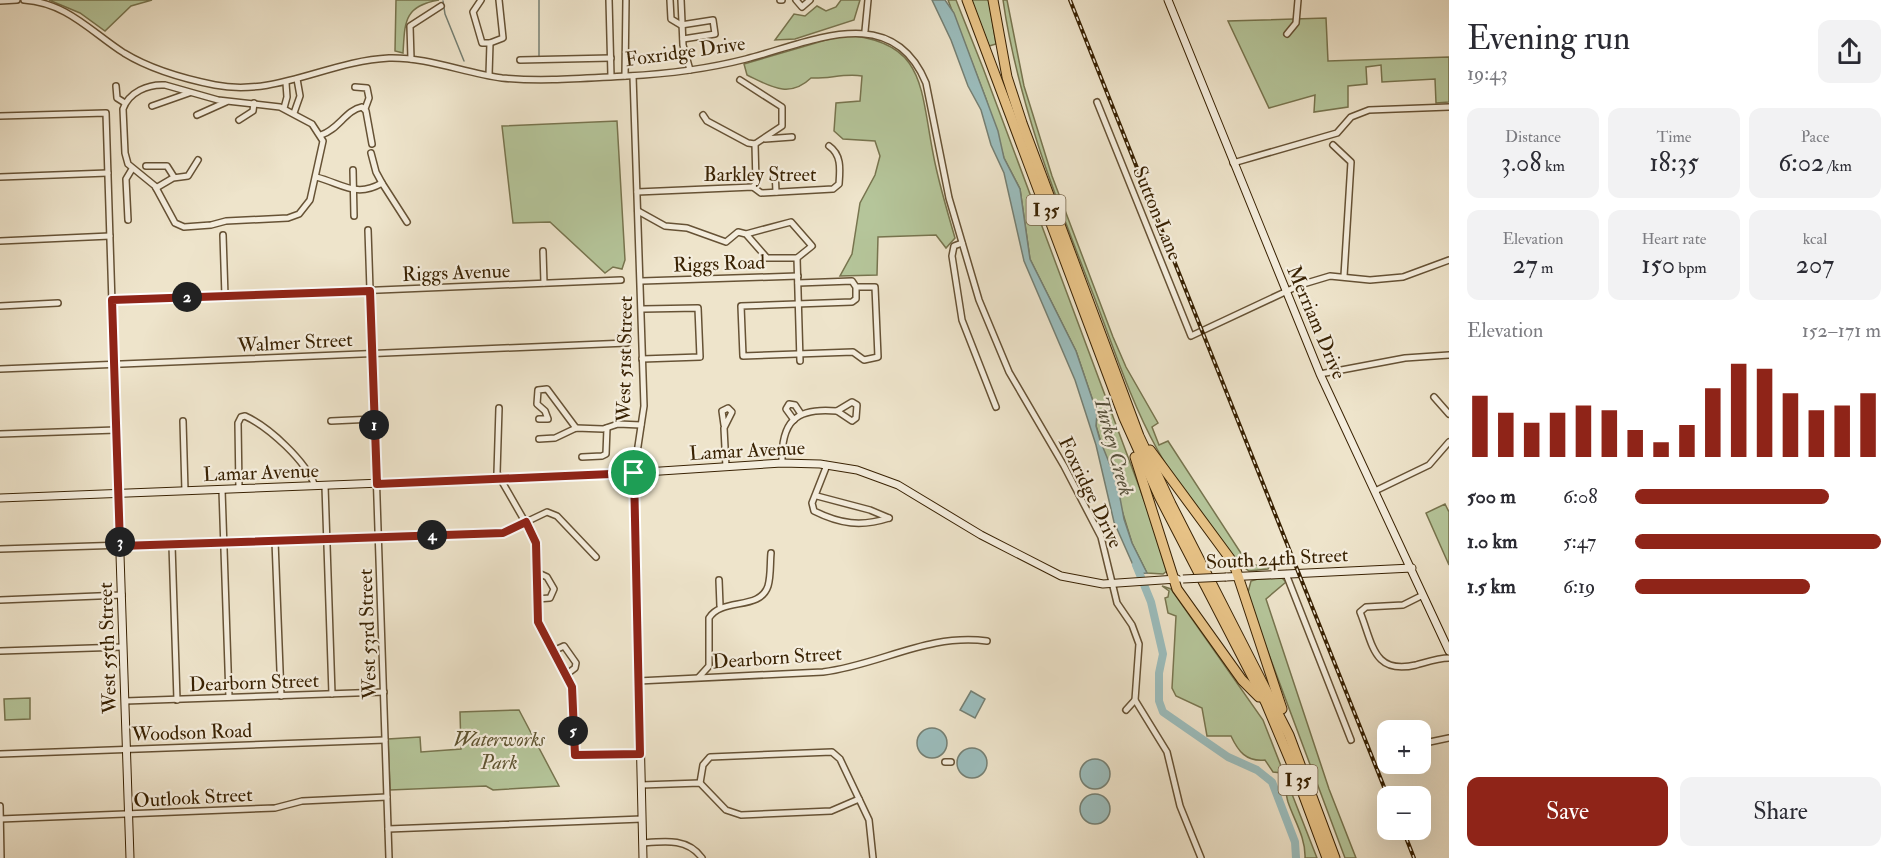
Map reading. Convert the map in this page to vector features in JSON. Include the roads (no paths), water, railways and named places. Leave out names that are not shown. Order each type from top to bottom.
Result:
[{"type":"highway","name":"I 35","points":[[993,0],[1007,77],[1022,123],[1139,436],[1171,504],[1289,735],[1335,858]]},
{"type":"highway","name":"I 35","points":[[967,1],[1124,418],[1159,496],[1266,703],[1327,858]]},
{"type":"highway","points":[[1124,418],[1148,501],[1179,579],[1177,590],[1242,680],[1266,703]]},
{"type":"highway","points":[[1139,436],[1232,560],[1271,671],[1289,735]]},
{"type":"street","points":[[0,1],[17,0]]},
{"type":"street","name":"Foxridge Drive","points":[[24,0],[62,9],[131,57],[202,82],[233,88],[266,87],[286,83],[356,62],[411,59],[489,75],[530,79],[633,76],[690,70],[754,57],[838,31],[865,31],[883,37],[902,48],[922,75],[962,243],[995,343],[1097,529],[1118,606],[1132,625],[1139,644],[1135,700]]},
{"type":"street","points":[[481,0],[473,12],[482,43],[503,38],[499,0]]},
{"type":"street","points":[[609,0],[611,76]]},
{"type":"street","points":[[625,76],[626,0]]},
{"type":"street","points":[[670,0],[671,19],[681,24],[712,20],[715,34],[683,39]]},
{"type":"street","points":[[681,0],[685,61],[690,70]]},
{"type":"street","points":[[796,0],[802,7],[810,0]]},
{"type":"street","points":[[865,31],[868,0]]},
{"type":"street","name":"Merriam Drive","points":[[1168,0],[1232,163],[1320,374],[1449,651]]},
{"type":"street","points":[[1287,34],[1296,23],[1298,0]]},
{"type":"street","points":[[411,59],[410,26],[441,6]]},
{"type":"street","points":[[489,43],[489,75]]},
{"type":"street","name":"Foxridge Drive","points":[[520,60],[611,58]]},
{"type":"street","name":"West 51st Street","points":[[633,76],[643,309],[644,406],[634,473],[643,858]]},
{"type":"street","points":[[294,113],[300,96],[297,79]]},
{"type":"street","points":[[703,115],[708,122],[748,143],[755,144],[783,124],[781,105],[740,80]]},
{"type":"street","points":[[284,108],[287,97],[286,83]]},
{"type":"street","points":[[116,86],[117,98],[125,103]]},
{"type":"street","points":[[153,86],[167,86],[227,102],[254,103],[284,108],[315,127],[321,135],[323,144],[308,205],[296,215],[282,219],[225,221],[211,225],[184,227],[176,224],[171,219],[156,188],[132,169],[125,153],[125,103],[135,93],[153,86]]},
{"type":"street","points":[[355,87],[367,88],[369,98],[364,109],[372,144]]},
{"type":"street","points":[[152,106],[189,93]]},
{"type":"street","points":[[197,115],[227,102]]},
{"type":"street","name":"Sutton Lane","points":[[1097,102],[1191,336],[1285,291]]},
{"type":"street","points":[[239,120],[253,111],[254,103]]},
{"type":"street","points":[[1232,163],[1337,133],[1358,113],[1369,110],[1449,107]]},
{"type":"street","points":[[321,135],[329,133],[355,110],[364,109]]},
{"type":"street","name":"West 55th Street","points":[[0,116],[106,113],[130,858]]},
{"type":"street","points":[[763,139],[792,137]]},
{"type":"street","points":[[753,187],[756,183],[755,144]]},
{"type":"street","points":[[1333,145],[1351,162],[1344,276]]},
{"type":"street","name":"Barkley Street","points":[[637,192],[753,187],[761,192],[776,192],[837,186],[838,158],[836,151],[829,146]]},
{"type":"street","points":[[371,153],[376,172],[407,222]]},
{"type":"street","points":[[156,188],[174,177],[188,176],[198,160]]},
{"type":"street","points":[[146,165],[167,166],[174,177]]},
{"type":"street","points":[[128,220],[126,178],[132,169]]},
{"type":"street","points":[[775,169],[776,192]]},
{"type":"street","points":[[353,170],[354,216]]},
{"type":"street","points":[[0,177],[108,172]]},
{"type":"street","points":[[316,177],[354,191],[369,190],[382,183]]},
{"type":"street","points":[[638,211],[665,226],[687,228],[726,242],[738,232],[746,234],[791,222],[812,246],[797,258],[767,258],[746,234]]},
{"type":"street","points":[[638,222],[650,217]]},
{"type":"street","name":"West 53rd Street","points":[[368,230],[389,858]]},
{"type":"street","points":[[223,235],[225,296]]},
{"type":"street","points":[[0,241],[110,236]]},
{"type":"street","points":[[962,243],[954,246],[952,256],[962,320],[996,407]]},
{"type":"street","points":[[543,251],[544,284]]},
{"type":"street","points":[[797,258],[800,361]]},
{"type":"street","points":[[1285,291],[1330,276],[1385,280],[1404,277],[1449,260]]},
{"type":"street","name":"Riggs Road","points":[[642,281],[798,276]]},
{"type":"street","name":"Riggs Avenue","points":[[112,300],[621,280]]},
{"type":"street","points":[[798,283],[852,281],[856,287],[856,299],[852,302],[741,306],[743,356],[853,352],[866,361],[878,357],[876,289],[872,286],[856,287]]},
{"type":"street","points":[[0,306],[58,303]]},
{"type":"street","points":[[642,359],[700,357],[698,308],[643,309]]},
{"type":"street","name":"Walmer Street","points":[[0,369],[627,343]]},
{"type":"street","points":[[1320,374],[1405,358],[1449,355]]},
{"type":"street","points":[[539,419],[548,419],[545,411],[537,404],[536,393],[538,390],[548,388],[573,420],[576,428]]},
{"type":"street","points":[[1434,397],[1449,414]]},
{"type":"street","points":[[794,420],[786,409],[789,404],[795,405],[801,414]]},
{"type":"street","points":[[499,408],[497,472],[535,539],[540,629],[567,674],[572,687],[575,755],[640,754]]},
{"type":"street","points":[[782,463],[783,437],[794,420],[801,414],[814,410],[837,411]]},
{"type":"street","points":[[239,489],[238,423],[242,417],[246,416],[296,456],[315,486]]},
{"type":"street","points":[[331,421],[374,419]]},
{"type":"street","points":[[183,421],[185,491]]},
{"type":"street","points":[[539,439],[555,438],[576,428],[607,428],[618,424],[641,425]]},
{"type":"street","points":[[724,425],[726,467]]},
{"type":"street","points":[[582,457],[606,454],[607,428]]},
{"type":"street","points":[[0,434],[116,430]]},
{"type":"street","points":[[1375,491],[1429,465],[1449,442]]},
{"type":"street","name":"Lamar Avenue","points":[[0,498],[501,479],[782,463],[826,465],[853,469],[898,485],[1053,574],[1086,583],[1143,582]]},
{"type":"street","points":[[817,496],[870,510],[889,518],[863,525],[831,520],[813,510],[817,496],[826,465]]},
{"type":"street","points":[[325,486],[332,694]]},
{"type":"street","points":[[222,490],[230,698]]},
{"type":"street","points":[[0,549],[503,533],[542,513],[554,514],[596,557]]},
{"type":"street","points":[[275,541],[281,696]]},
{"type":"street","points":[[172,545],[177,699]]},
{"type":"street","points":[[699,677],[709,666],[708,623],[712,613],[720,606],[749,601],[763,594],[768,585],[771,552]]},
{"type":"street","name":"South 24th Street","points":[[1143,582],[1412,568]]},
{"type":"street","points":[[536,572],[547,577],[554,589],[550,598],[537,599]]},
{"type":"street","points":[[1286,574],[1351,740]]},
{"type":"street","points":[[719,580],[720,606]]},
{"type":"street","points":[[0,600],[122,595]]},
{"type":"street","points":[[1423,595],[1403,605],[1366,608],[1360,612],[1380,660],[1388,666],[1413,666],[1449,658]]},
{"type":"street","name":"Dearborn Street","points":[[638,681],[839,670],[919,645],[958,640],[987,641]]},
{"type":"street","points":[[553,651],[564,646],[576,663],[575,668],[567,674]]},
{"type":"street","points":[[0,651],[123,647]]},
{"type":"street","points":[[709,666],[720,676]]},
{"type":"street","name":"Dearborn Street","points":[[125,701],[384,692]]},
{"type":"street","points":[[1125,710],[1135,700],[1167,752],[1179,803],[1201,858]]},
{"type":"street","points":[[1431,742],[1449,738]]},
{"type":"street","name":"Woodson Road","points":[[0,754],[385,740]]},
{"type":"street","points":[[700,783],[703,765],[710,757],[832,752],[840,759],[871,828],[873,858]]},
{"type":"street","points":[[641,784],[700,783],[722,807],[741,815],[831,811],[859,799]]},
{"type":"street","name":"Outlook Street","points":[[0,819],[275,808],[302,801],[387,797]]},
{"type":"street","points":[[0,806],[2,858]]},
{"type":"street","points":[[388,829],[642,819]]},
{"type":"street","points":[[643,843],[681,843],[695,849],[702,858]]},
{"type":"water","points":[[932,0],[945,0],[954,13],[998,131],[1004,158],[1020,189],[1030,259],[1076,351],[1097,413],[1096,426],[1100,440],[1117,482],[1124,519],[1132,543],[1147,573],[1137,574],[1114,522],[1096,445],[1075,380],[1024,261],[1004,173],[991,145],[981,110],[968,86],[951,40]]},
{"type":"water","points":[[971,691],[985,699],[975,718],[960,710]]},
{"type":"water","points":[[932,728],[943,732],[947,743],[943,754],[932,758],[921,754],[917,743],[921,732]]},
{"type":"water","points":[[972,748],[983,752],[987,763],[983,774],[972,778],[961,774],[957,763],[961,752]]},
{"type":"water","points":[[1095,759],[1106,763],[1110,774],[1106,785],[1095,789],[1084,785],[1080,774],[1084,763]]},
{"type":"water","points":[[1095,794],[1106,798],[1110,809],[1106,820],[1095,824],[1084,820],[1080,809],[1084,798]]},
{"type":"waterway","points":[[539,0],[539,56]]},
{"type":"waterway","points":[[443,1],[445,14],[464,61]]},
{"type":"waterway","name":"Turkey Creek","points":[[1136,565],[1151,602],[1163,654],[1159,673],[1159,701],[1163,712],[1228,757],[1257,770],[1272,782],[1295,842],[1296,858]]},
{"type":"railway","points":[[1070,0],[1384,786]]},
{"type":"railway","points":[[1407,840],[1414,858]]},
{"type":"park label","name":"Waterworks Park","points":[[499,750]]}]
